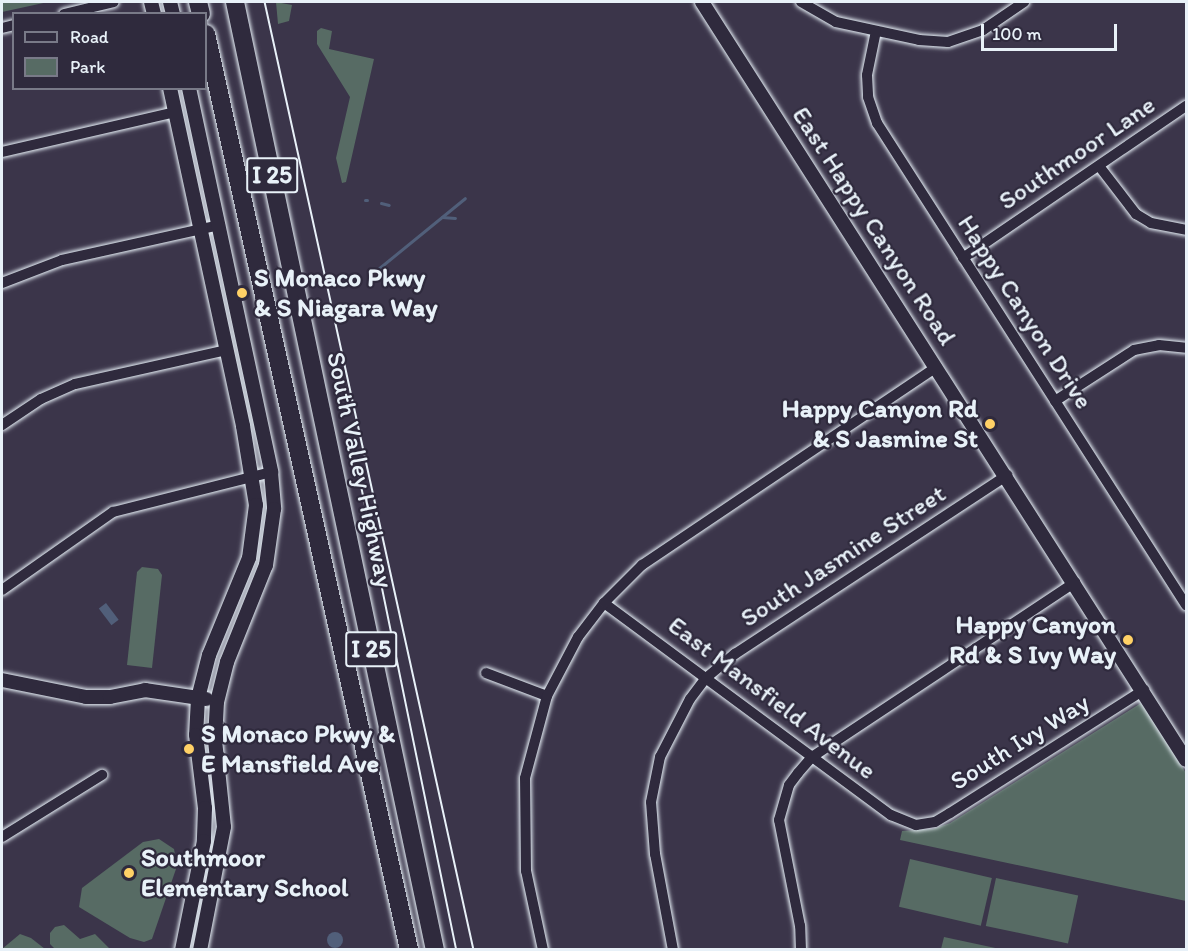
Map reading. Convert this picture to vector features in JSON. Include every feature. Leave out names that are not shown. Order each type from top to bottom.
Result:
[{"type":"highway","name":"South Valley Highway","points":[[235,2],[435,950]]},
{"type":"highway","name":"South Valley Highway","points":[[207,39],[409,950]]},
{"type":"main road","name":"East Happy Canyon Road","points":[[702,2],[936,367],[1007,475],[1018,484],[1064,555],[1075,582],[1144,690],[1153,711],[1186,760]]},
{"type":"main road","points":[[170,90],[227,350],[252,476],[255,516],[250,553],[207,662],[198,698],[196,735],[205,808],[204,841],[182,950]]},
{"type":"main road","points":[[189,90],[271,472],[274,509],[269,552],[227,662],[217,702],[215,734],[223,838],[200,950]]},
{"type":"main road","points":[[2,680],[86,697],[110,697],[145,690],[217,702]]},
{"type":"main road","name":"East Happy Canyon Road","points":[[1144,690],[1158,701],[1186,746]]},
{"type":"street","points":[[72,12],[114,2]]},
{"type":"street","points":[[801,2],[829,20],[930,42],[957,40],[982,30],[1024,2]]},
{"type":"street","name":"Happy Canyon Drive","points":[[876,31],[867,75],[872,110],[963,258],[1186,604]]},
{"type":"street","name":"Southmoor Lane","points":[[963,258],[1186,106]]},
{"type":"street","points":[[2,152],[175,112]]},
{"type":"street","points":[[1099,166],[1136,214],[1151,223],[1186,230]]},
{"type":"street","points":[[2,283],[62,260],[219,225]]},
{"type":"street","points":[[1055,401],[1134,350],[1159,345],[1186,348]]},
{"type":"street","points":[[2,424],[41,399],[75,384],[227,350]]},
{"type":"street","points":[[543,950],[526,871],[523,821],[525,778],[547,696],[560,666],[603,603],[661,551],[936,367]]},
{"type":"street","points":[[2,591],[113,512],[271,472]]},
{"type":"street","name":"South Jasmine Street","points":[[673,950],[655,854],[651,802],[654,778],[669,732],[706,678],[825,592],[1007,475]]},
{"type":"street","points":[[801,950],[798,914],[780,820],[789,785],[812,757],[1075,582]]},
{"type":"street","name":"East Mansfield Avenue","points":[[603,603],[891,815],[916,825]]},
{"type":"street","points":[[486,673],[547,696]]},
{"type":"street","name":"South Ivy Way","points":[[916,825],[935,822],[1144,690]]},
{"type":"street","points":[[2,837],[102,775]]},
{"type":"green space","points":[[2,2],[48,2],[2,12]]},
{"type":"green space","points":[[276,2],[292,5],[289,21],[278,24]]},
{"type":"green space","points":[[321,28],[332,31],[329,49],[374,59],[346,182],[342,183],[336,158],[350,97],[317,44],[317,31]]},
{"type":"green space","points":[[142,567],[158,569],[162,575],[152,668],[127,665],[137,572]]},
{"type":"green space","points":[[1141,703],[1186,773],[1186,901],[900,840],[902,831],[933,829],[950,823]]},
{"type":"green space","points":[[159,839],[174,849],[177,866],[152,939],[144,942],[130,938],[79,907],[82,888],[143,842]]},
{"type":"green space","points":[[910,859],[992,878],[981,926],[899,907]]},
{"type":"green space","points":[[996,878],[1078,895],[1068,943],[986,926]]},
{"type":"green space","points":[[64,925],[80,939],[95,934],[110,949],[55,949],[50,944],[50,933],[55,927]]},
{"type":"green space","points":[[20,934],[31,938],[45,949],[2,949]]},
{"type":"green space","points":[[944,937],[1000,949],[941,949]]},
{"type":"water","points":[[106,603],[119,620],[111,625],[99,608]]},
{"type":"water","points":[[335,932],[343,940],[335,948],[327,940]]},
{"type":"waterway","points":[[378,269],[465,198]]},
{"type":"waterway","points":[[381,203],[389,205]]},
{"type":"waterway","points":[[442,217],[455,218]]},
{"type":"tram line","points":[[265,2],[474,950]]},
{"type":"tram line","points":[[359,474],[457,950]]},
{"type":"place","name":"S Monaco Pkwy & S Niagara Way","points":[[242,293]]},
{"type":"place","name":"Happy Canyon Rd & S Jasmine St","points":[[990,424]]},
{"type":"place","name":"Happy Canyon Rd & S Ivy Way","points":[[1128,640]]},
{"type":"place","name":"S Monaco Pkwy & E Mansfield Ave","points":[[189,749]]},
{"type":"place","name":"Southmoor Elementary School","points":[[129,873]]}]
